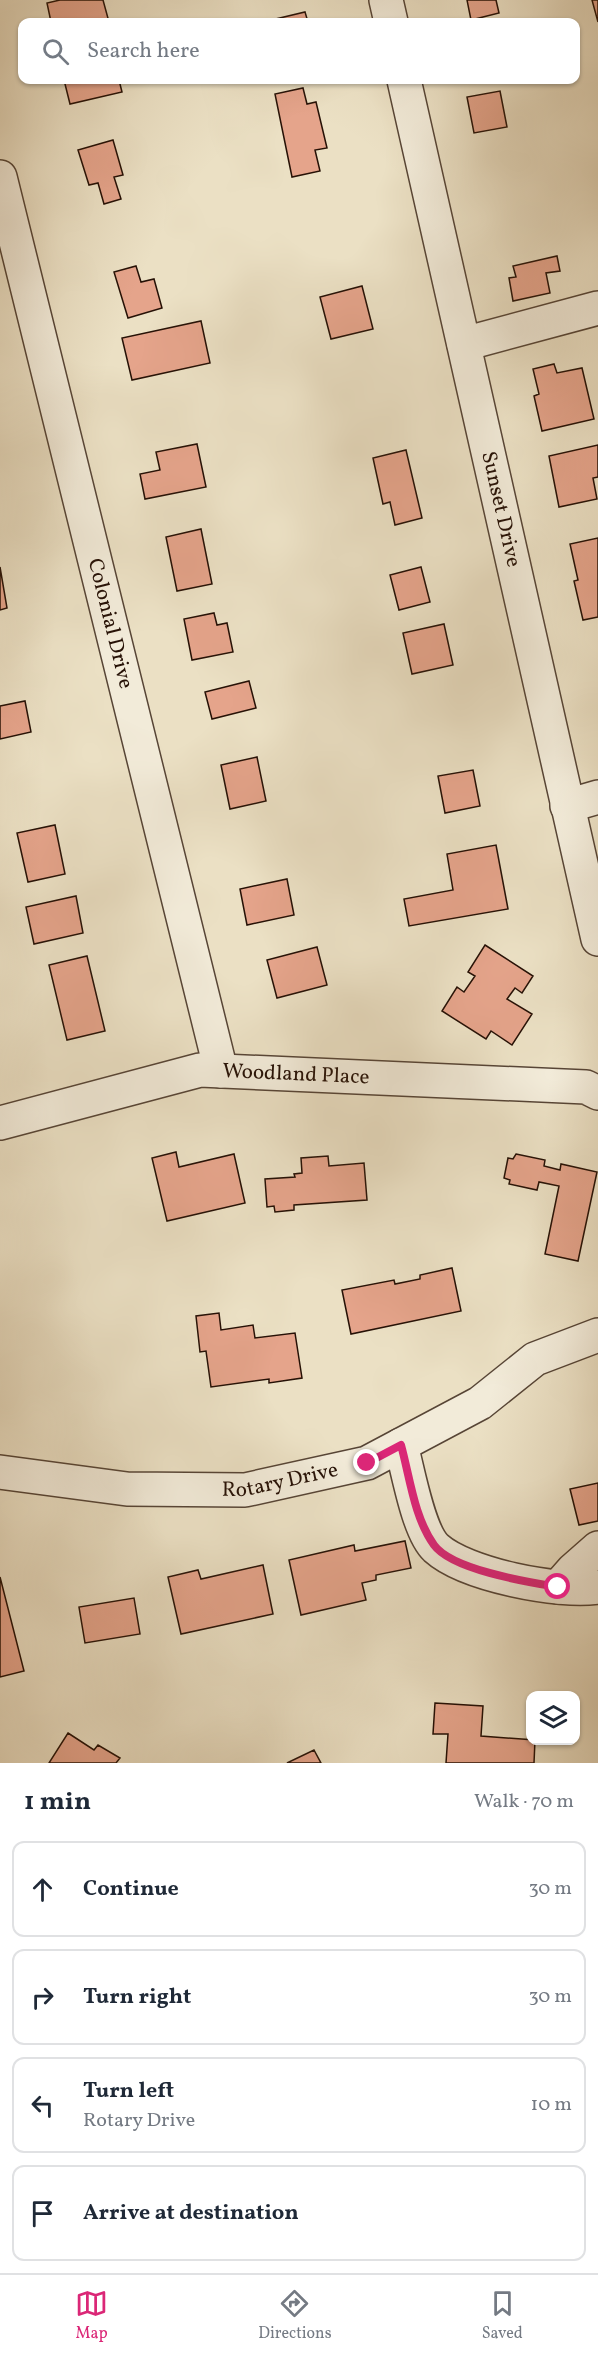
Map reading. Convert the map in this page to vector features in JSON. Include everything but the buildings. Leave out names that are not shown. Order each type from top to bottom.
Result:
[{"type":"street","points":[[386,0],[390,18]]},
{"type":"street","name":"Sunset Drive","points":[[405,84],[598,939]]},
{"type":"street","name":"Colonial Drive","points":[[0,177],[221,1071]]},
{"type":"street","points":[[464,345],[598,308]]},
{"type":"street","points":[[567,806],[598,797]]},
{"type":"street","name":"Woodland Place","points":[[0,1123],[200,1070],[586,1087],[598,1093]]},
{"type":"street","name":"Rotary Drive","points":[[0,1472],[127,1488],[244,1490],[367,1463],[480,1403],[535,1359],[598,1335]]},
{"type":"street","points":[[401,1445],[422,1523],[435,1547],[463,1565],[510,1579],[558,1587],[598,1587]]},
{"type":"street","points":[[558,1587],[598,1548]]},
{"type":"route","points":[[367,1463],[401,1445],[422,1523],[435,1547],[463,1565],[510,1579],[558,1587]]}]
